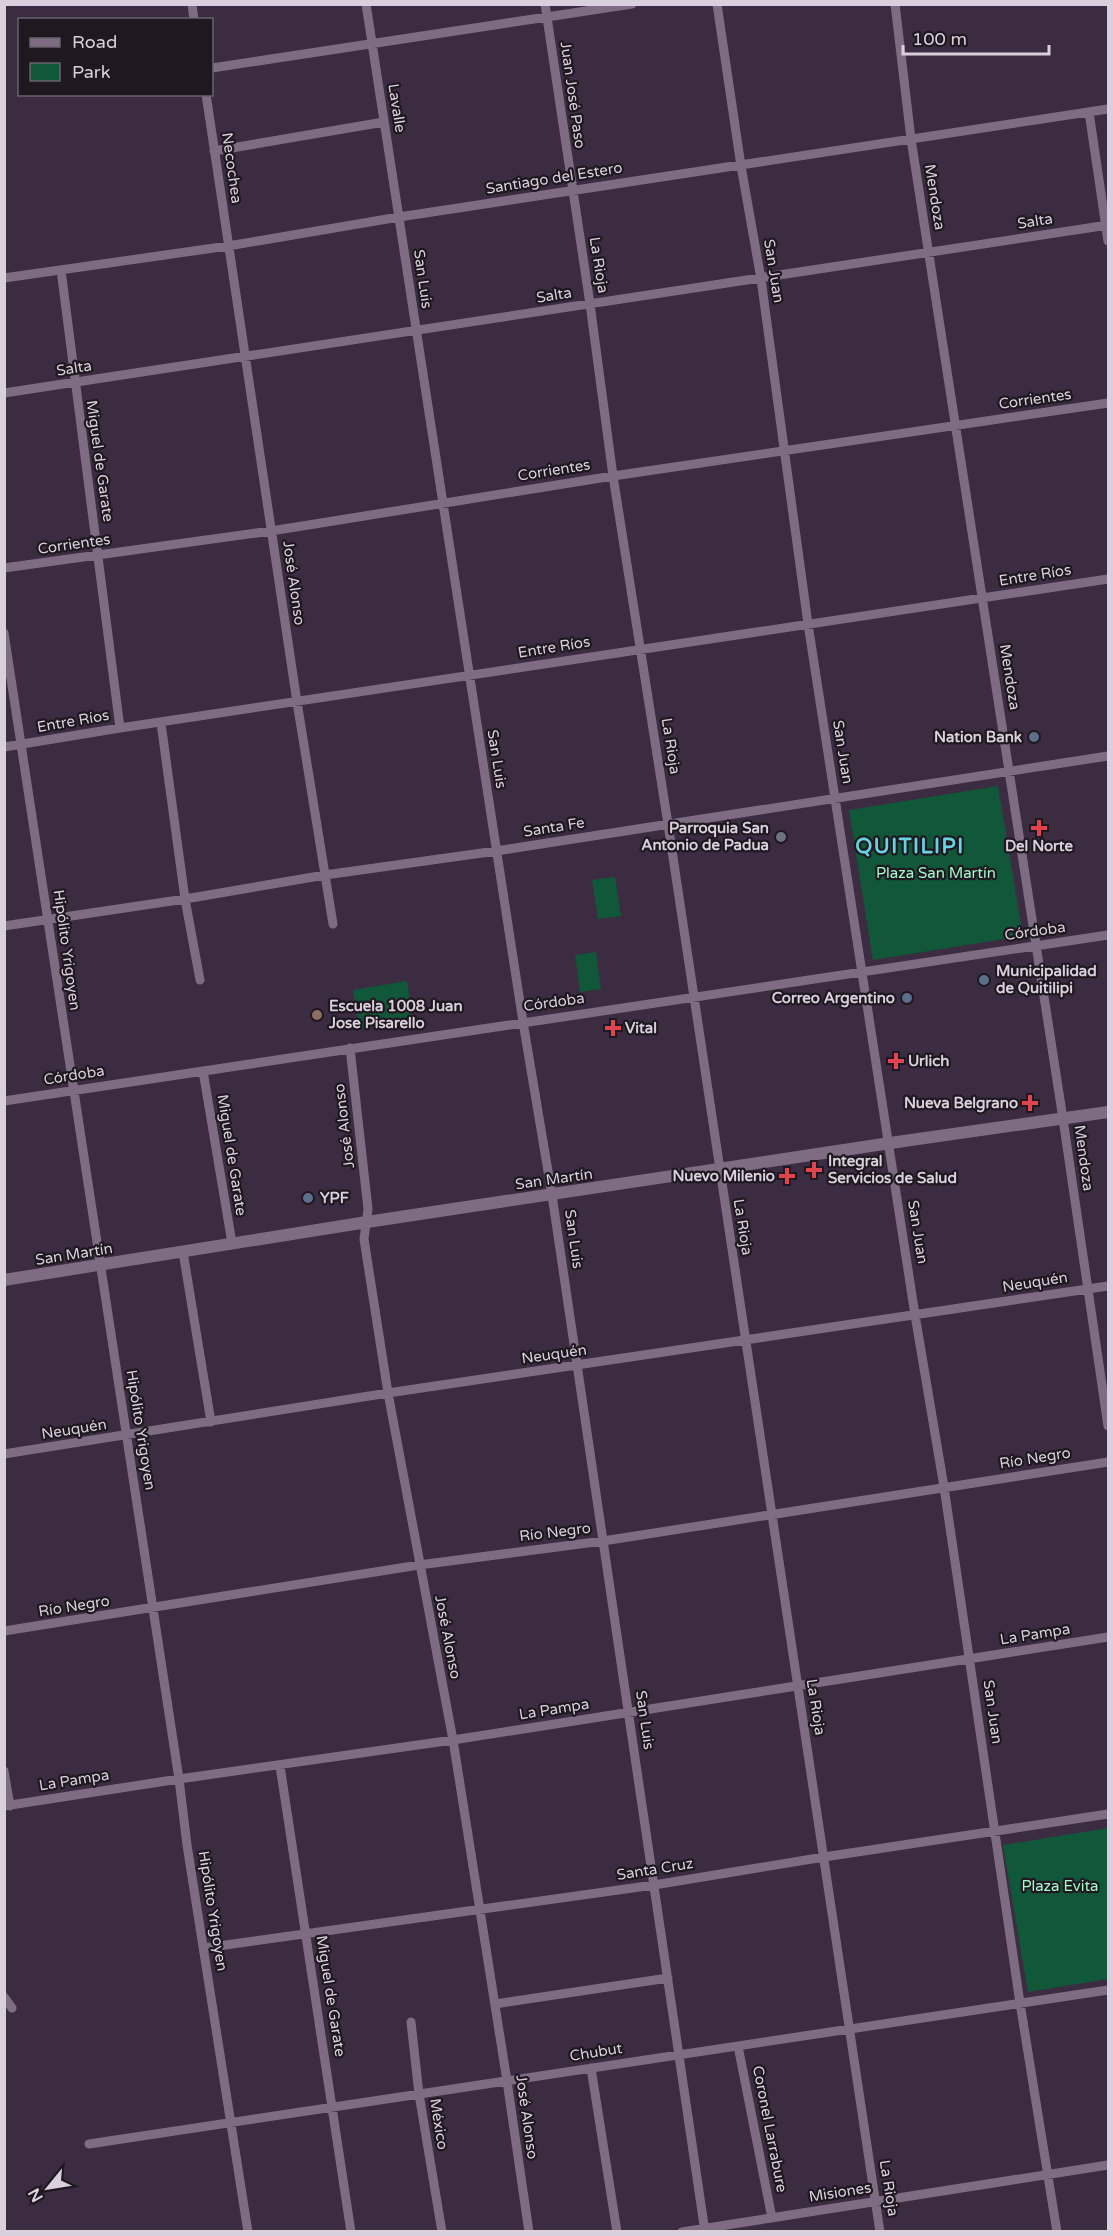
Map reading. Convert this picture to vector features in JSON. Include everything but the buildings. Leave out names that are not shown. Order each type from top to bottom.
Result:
[{"type":"street","name":"Lavalle","points":[[366,4],[399,217]]},
{"type":"street","name":"Juan José Paso","points":[[545,4],[572,190]]},
{"type":"street","points":[[213,68],[632,4]]},
{"type":"street","name":"San Juan","points":[[717,4],[741,166],[761,279],[808,624],[915,1316],[945,1487],[1020,2003],[1057,2232]]},
{"type":"street","name":"Mendoza","points":[[895,4],[911,140],[1010,772],[1108,1426]]},
{"type":"street","name":"Necochea","points":[[206,96],[228,246]]},
{"type":"street","name":"Santiago del Estero","points":[[4,278],[228,246],[572,190],[1108,109]]},
{"type":"street","points":[[1089,112],[1108,241]]},
{"type":"street","points":[[214,151],[384,122]]},
{"type":"street","name":"La Rioja","points":[[572,190],[590,304],[612,476],[668,824],[880,2232]]},
{"type":"street","name":"San Luis","points":[[399,217],[496,851],[552,1195],[705,2230]]},
{"type":"street","name":"Salta","points":[[4,393],[246,358],[1107,225]]},
{"type":"street","name":"José Alonso","points":[[228,246],[333,924]]},
{"type":"street","name":"Miguel de Garate","points":[[60,270],[120,728]]},
{"type":"street","name":"Corrientes","points":[[4,568],[272,531],[612,476],[1108,403]]},
{"type":"street","name":"Entre Ríos","points":[[4,747],[1108,579]]},
{"type":"street","name":"Hipólito Yrigoyen","points":[[4,633],[6,659],[22,745],[249,2232]]},
{"type":"street","points":[[161,723],[185,899],[200,980]]},
{"type":"street","name":"Santa Fe","points":[[4,926],[1108,756]]},
{"type":"street","name":"Córdoba","points":[[4,1101],[1108,935]]},
{"type":"street","name":"José Alonso","points":[[350,1048],[368,1209],[364,1239],[388,1393],[453,1740],[529,2232]]},
{"type":"street","name":"Miguel de Garate","points":[[203,1071],[232,1243]]},
{"type":"street","name":"San Martín","points":[[4,1280],[366,1222],[1108,1112]]},
{"type":"street","points":[[183,1252],[211,1422]]},
{"type":"street","name":"Neuquén","points":[[4,1454],[388,1393],[1108,1286]]},
{"type":"street","name":"Río Negro","points":[[4,1631],[419,1565],[603,1541],[1108,1462]]},
{"type":"street","name":"La Pampa","points":[[7,1806],[453,1740],[1108,1637]]},
{"type":"street","name":"Miguel de Garate","points":[[280,1766],[351,2232]]},
{"type":"street","points":[[4,1771],[7,1806]]},
{"type":"street","name":"Santa Cruz","points":[[204,1948],[654,1885],[1108,1814]]},
{"type":"street","points":[[495,2004],[668,1978]]},
{"type":"street","name":"Chubut","points":[[88,2144],[1108,1990]]},
{"type":"street","points":[[4,1996],[12,2008]]},
{"type":"street","name":"México","points":[[411,2022],[419,2094],[442,2232]]},
{"type":"street","name":"Coronel Larrabure","points":[[738,2046],[772,2218]]},
{"type":"street","points":[[591,2068],[617,2232]]},
{"type":"street","name":"Misiones","points":[[682,2232],[1108,2165]]},
{"type":"green space","name":"Plaza San Martín","points":[[998,786],[1023,936],[873,960],[849,810]]},
{"type":"green space","points":[[615,877],[621,916],[598,919],[592,880]]},
{"type":"green space","points":[[596,952],[601,989],[580,992],[575,955]]},
{"type":"green space","points":[[407,981],[413,1020],[360,1029],[353,990]]},
{"type":"green space","name":"Plaza Evita","points":[[1108,1828],[1108,1979],[1028,1992],[1003,1845]]},
{"type":"place","name":"Nation Bank","points":[[1034,737]]},
{"type":"place","name":"Del Norte","points":[[1039,828]]},
{"type":"place","name":"Parroquia San Antonio de Padua","points":[[781,837]]},
{"type":"place","name":"Municipalidad de Quitilipi","points":[[984,980]]},
{"type":"place","name":"Correo Argentino","points":[[907,998]]},
{"type":"place","name":"Escuela 1008 Juan Jose Pisarello","points":[[317,1015]]},
{"type":"place","name":"Vital","points":[[613,1028]]},
{"type":"place","name":"Urlich","points":[[896,1061]]},
{"type":"place","name":"Nueva Belgrano","points":[[1030,1103]]},
{"type":"place","name":"Integral Servicios de Salud","points":[[814,1170]]},
{"type":"place","name":"Nuevo Milenio","points":[[787,1176]]},
{"type":"place","name":"YPF","points":[[308,1198]]},
{"type":"district","name":"QUITILIPI","points":[[910,846]]}]
